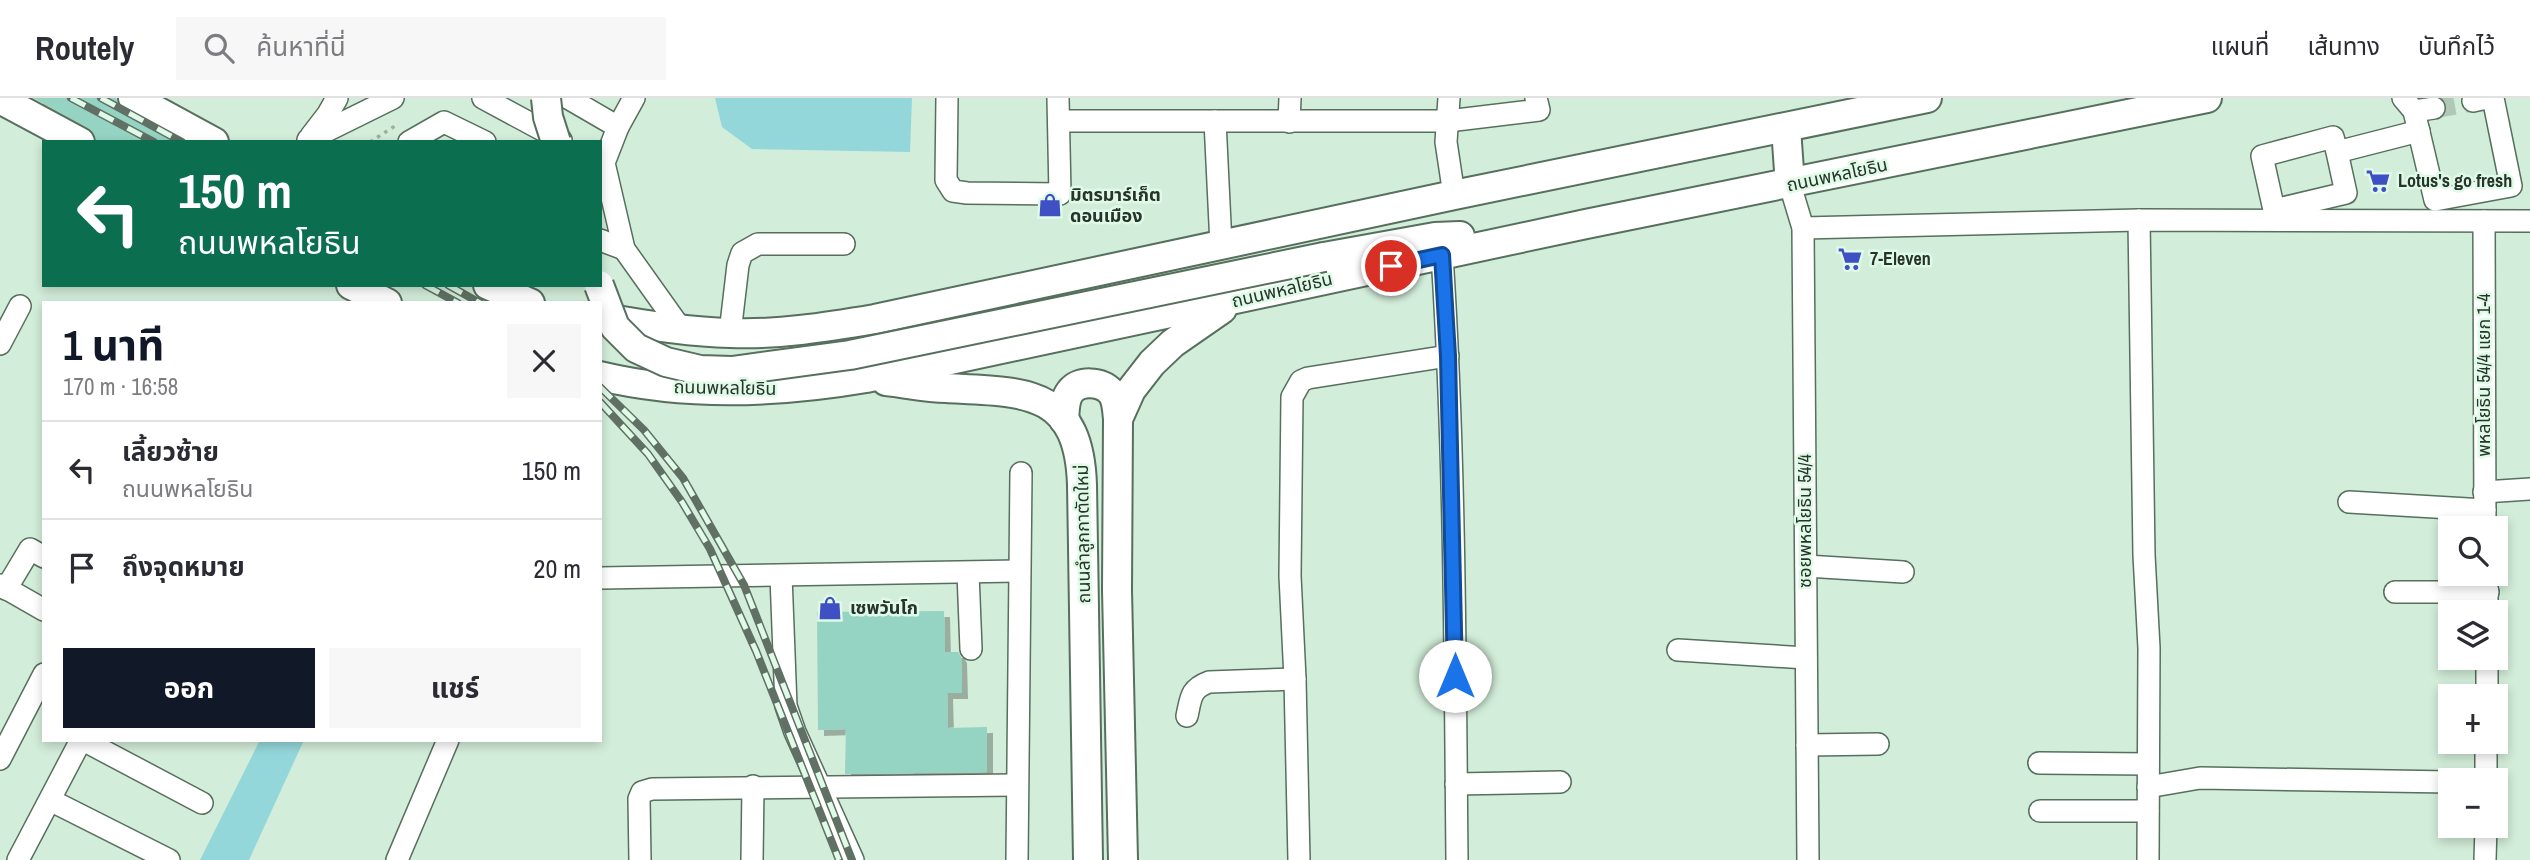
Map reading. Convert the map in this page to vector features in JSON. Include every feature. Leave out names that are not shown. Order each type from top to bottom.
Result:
[{"type":"main road","points":[[133,98],[171,108],[212,140]]},
{"type":"main road","points":[[546,98],[548,117],[555,140]]},
{"type":"main road","points":[[602,317],[730,333],[782,331],[875,319],[1454,195],[1927,98]]},
{"type":"main road","name":"ถนนพหลโยธิน","points":[[602,379],[723,391],[783,390],[866,378],[1233,302],[1442,255],[2207,98]]},
{"type":"main road","points":[[0,99],[76,140]]},
{"type":"main road","points":[[1786,128],[1790,184]]},
{"type":"main road","points":[[600,287],[615,327],[636,348],[666,362],[701,370],[732,371],[850,355],[1324,257],[1435,237],[1533,236]]},
{"type":"main road","points":[[355,287],[383,301]]},
{"type":"main road","points":[[493,287],[525,301]]},
{"type":"main road","name":"ถนนลำลูกกาตัดใหม่","points":[[1123,860],[1117,590],[1118,419],[1131,390],[1152,363],[1173,343],[1233,302]]},
{"type":"main road","name":"ถนนลำลูกกาตัดใหม่","points":[[866,378],[942,388],[1024,394],[1042,401],[1064,420],[1076,439],[1082,458],[1088,860]]},
{"type":"main road","points":[[1064,420],[1069,393],[1088,383],[1103,386],[1111,392],[1116,401],[1118,419]]},
{"type":"street","points":[[308,140],[337,98]]},
{"type":"street","points":[[309,140],[393,98]]},
{"type":"street","points":[[483,98],[560,140]]},
{"type":"street","points":[[568,98],[618,127]]},
{"type":"street","points":[[634,98],[602,162],[624,249],[681,329]]},
{"type":"street","points":[[947,98],[946,180],[953,191],[1060,194],[1058,98]]},
{"type":"street","points":[[1289,121],[1290,98]]},
{"type":"street","points":[[1448,98],[1446,142],[1454,195]]},
{"type":"street","points":[[1059,121],[1448,121],[1539,110],[1536,98]]},
{"type":"street","points":[[2337,152],[2418,112],[2435,200],[2521,186],[2484,99]]},
{"type":"street","points":[[1215,121],[1221,245]]},
{"type":"street","points":[[404,132],[444,122],[481,140]]},
{"type":"street","name":"ซอยพหลโยธิน 54/4","points":[[1790,184],[1803,228],[1808,860]]},
{"type":"street","points":[[1803,228],[2139,220],[2528,218]]},
{"type":"street","points":[[2139,220],[2144,555],[2149,648],[2148,860]]},
{"type":"street","name":"พหลโยธิน 54/4 แยก 1-4","points":[[2484,220],[2485,510]]},
{"type":"street","points":[[602,241],[624,249]]},
{"type":"street","points":[[730,333],[738,265],[742,253],[758,244],[844,244]]},
{"type":"street","points":[[1442,255],[1448,356],[1454,579],[1457,860]]},
{"type":"street","points":[[0,344],[20,306]]},
{"type":"street","points":[[1299,860],[1290,576],[1290,411],[1295,388],[1308,378],[1448,356]]},
{"type":"street","points":[[1017,860],[1021,473]]},
{"type":"street","points":[[2349,502],[2485,510],[2530,489]]},
{"type":"street","points":[[42,556],[30,549],[3,587],[42,609]]},
{"type":"street","points":[[1805,566],[1903,572]]},
{"type":"street","points":[[602,578],[1019,571]]},
{"type":"street","points":[[968,573],[971,649]]},
{"type":"street","points":[[782,576],[786,706],[795,732],[853,860]]},
{"type":"street","points":[[2395,592],[2487,593]]},
{"type":"street","points":[[1678,650],[1806,658]]},
{"type":"street","points":[[0,760],[42,678]]},
{"type":"street","points":[[1187,716],[1192,694],[1198,686],[1209,682],[1295,679]]},
{"type":"street","points":[[18,860],[81,742]]},
{"type":"street","points":[[86,742],[202,803]]},
{"type":"street","points":[[391,859],[447,742]]},
{"type":"street","points":[[1807,745],[1878,744]]},
{"type":"street","points":[[2039,763],[2148,764]]},
{"type":"street","points":[[2148,786],[2200,778],[2438,782]]},
{"type":"street","points":[[1456,785],[1560,782]]},
{"type":"street","points":[[640,860],[639,799],[642,792],[652,789],[1016,785]]},
{"type":"street","points":[[752,860],[753,786]]},
{"type":"street","points":[[50,800],[169,860]]},
{"type":"street","points":[[2040,811],[2148,811]]},
{"type":"street","points":[[2485,860],[2486,838]]},
{"type":"path","points":[[377,140],[404,132]]},
{"type":"water","points":[[715,98],[912,98],[910,152],[752,149],[722,127]]},
{"type":"water","points":[[259,742],[303,742],[249,860],[200,860]]},
{"type":"building","points":[[33,98],[116,98],[125,113],[175,140],[96,140],[88,128]]},
{"type":"building","points":[[944,611],[945,652],[958,652],[961,657],[962,693],[947,693],[948,728],[987,727],[987,772],[845,774],[846,729],[818,730],[817,612]]},
{"type":"tunnel","points":[[2434,108],[2473,101]]},
{"type":"railway","points":[[71,98],[150,140]]},
{"type":"railway","points":[[101,98],[178,140]]},
{"type":"railway","points":[[429,287],[454,301]]},
{"type":"railway","points":[[452,287],[476,301]]},
{"type":"railway","points":[[602,389],[644,430],[683,478],[744,585],[852,860]]},
{"type":"railway","points":[[602,404],[648,454],[682,502],[710,549],[756,651],[839,860]]},
{"type":"place","name":"Lotus's go fresh","points":[[2378,181]]},
{"type":"place","name":"มิตรมาร์เก็ต ดอนเมือง","points":[[1050,205]]},
{"type":"place","name":"7-Eleven","points":[[1850,259]]},
{"type":"place","name":"เซพวันโก","points":[[830,608]]},
{"type":"route","points":[[1391,266],[1442,255],[1448,356],[1455,676]]}]
